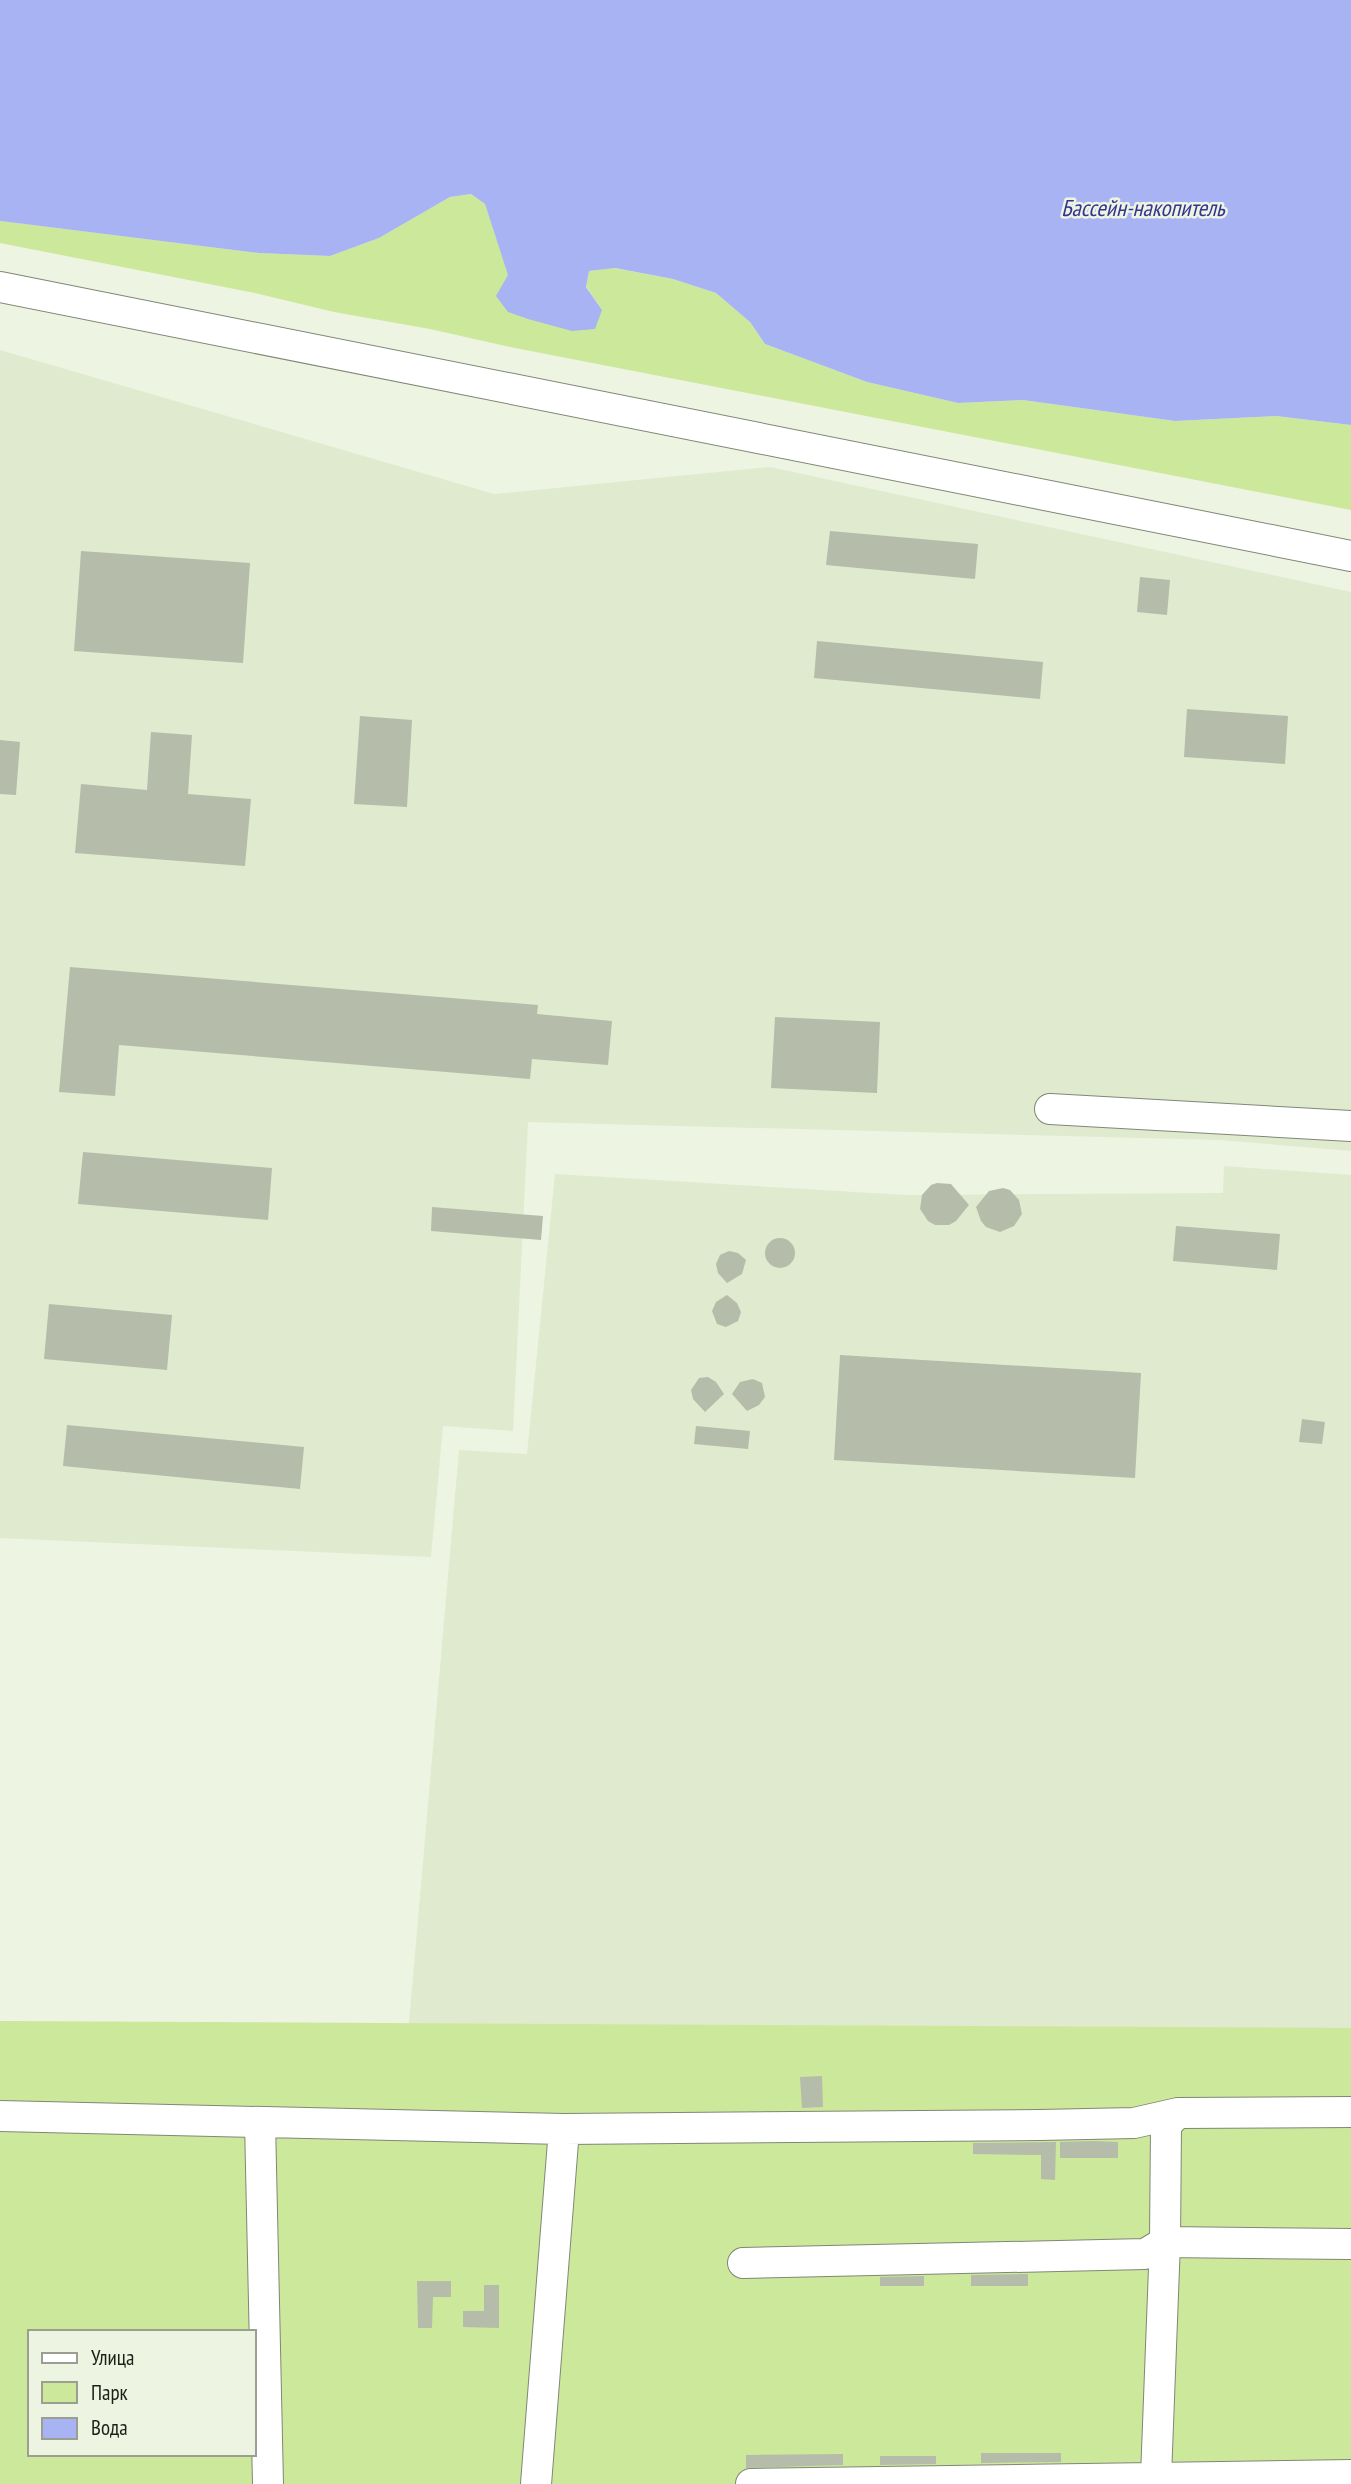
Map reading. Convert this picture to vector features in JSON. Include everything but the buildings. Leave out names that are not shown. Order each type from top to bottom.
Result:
[{"type":"street","points":[[0,287],[1351,556]]},
{"type":"street","points":[[1050,1109],[1351,1126]]},
{"type":"street","points":[[0,2116],[564,2129],[1094,2124],[1134,2123],[1178,2113],[1351,2112]]},
{"type":"street","points":[[1156,2477],[1165,2242],[1166,2125],[1178,2113]]},
{"type":"street","points":[[260,2122],[268,2484]]},
{"type":"street","points":[[536,2484],[564,2129]]},
{"type":"street","points":[[743,2263],[1145,2254],[1165,2242],[1351,2244]]},
{"type":"street","points":[[751,2484],[1351,2475]]},
{"type":"shaded area","points":[[0,350],[494,494],[770,467],[1351,592],[1351,1151],[1220,1140],[528,1122],[513,1431],[443,1426],[431,1557],[0,1538]]},
{"type":"shaded area","points":[[1224,1166],[1351,1175],[1351,2038],[408,2034],[459,1450],[527,1454],[555,1174],[905,1195],[1223,1193]]},
{"type":"green space","points":[[471,194],[485,204],[509,276],[602,310],[586,286],[589,271],[614,268],[673,279],[716,293],[750,322],[765,344],[867,382],[958,403],[1023,400],[1175,421],[1276,416],[1351,425],[1351,510],[515,348],[0,243],[0,221],[259,253],[330,256],[379,238],[450,197]]},
{"type":"green space","points":[[0,2021],[1351,2028],[1351,2484],[0,2484]]},
{"type":"water","name":"Бассейн-накопитель","points":[[0,0],[1351,0],[1351,425],[1276,416],[1175,421],[1023,400],[958,403],[867,382],[765,344],[750,322],[716,293],[673,279],[615,268],[589,271],[586,287],[602,310],[595,329],[572,331],[508,312],[496,296],[508,275],[485,204],[471,194],[450,197],[379,238],[330,256],[259,253],[0,221]]}]
